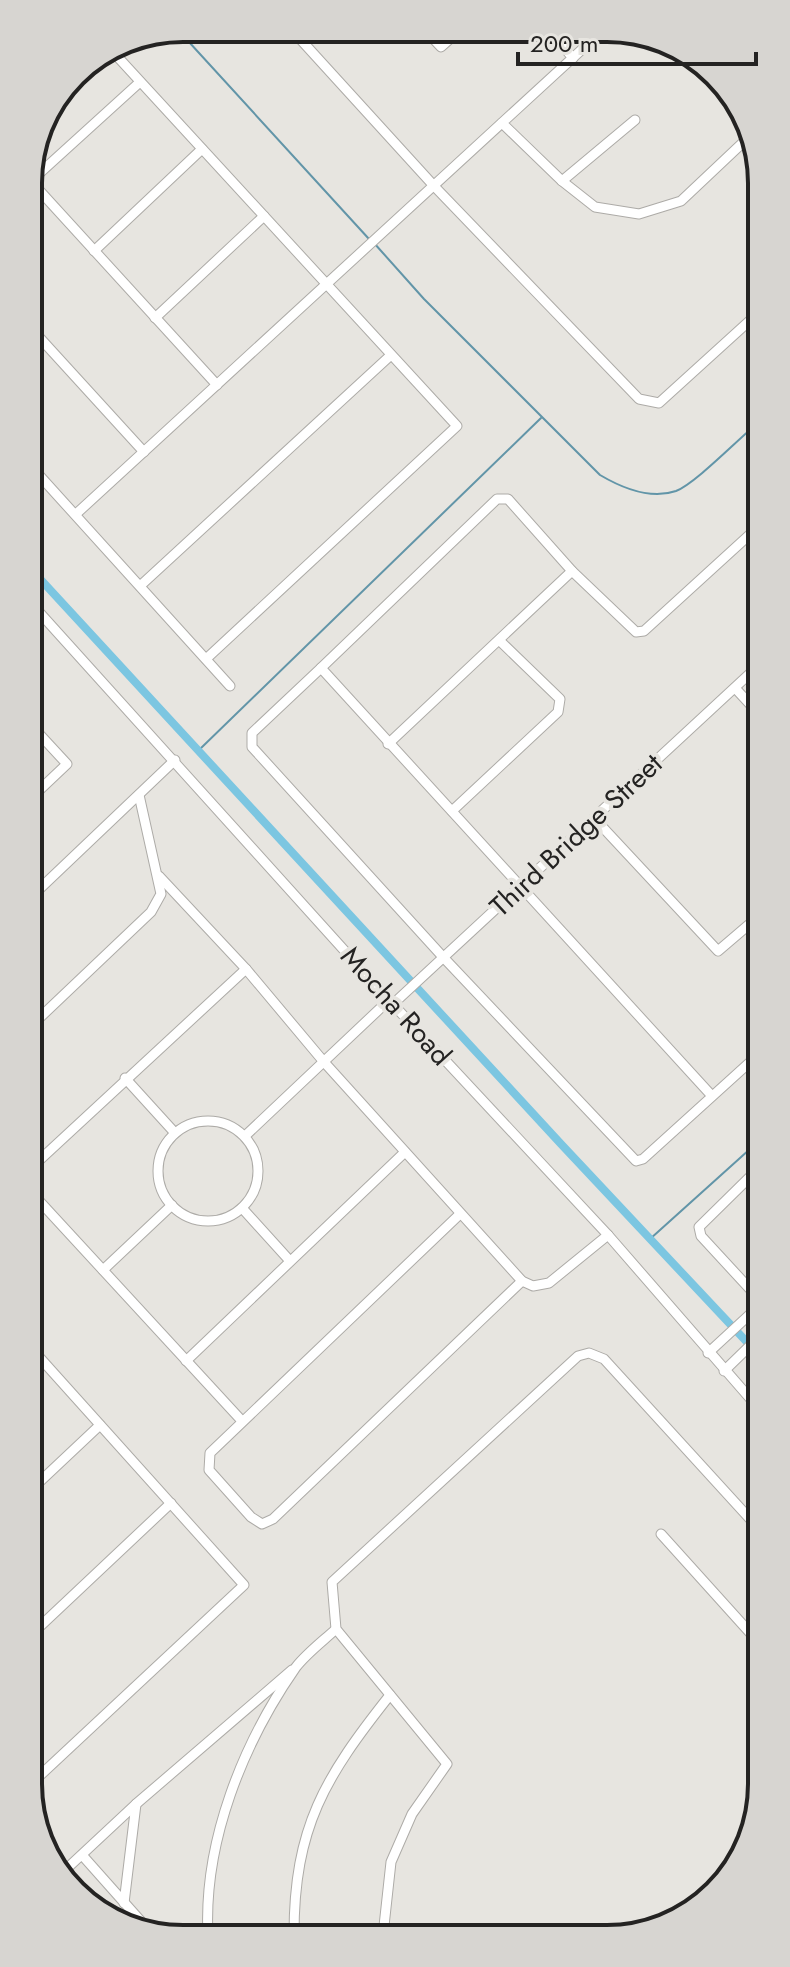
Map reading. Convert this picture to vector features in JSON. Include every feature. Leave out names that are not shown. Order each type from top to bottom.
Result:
[{"type":"street","points":[[303,42],[434,186],[639,399],[659,403],[748,322]]},
{"type":"street","points":[[559,42],[573,58]]},
{"type":"street","points":[[76,514],[590,42]]},
{"type":"street","points":[[119,58],[457,426],[206,659]]},
{"type":"street","points":[[43,169],[140,82]]},
{"type":"street","points":[[562,181],[635,120]]},
{"type":"street","points":[[502,123],[562,181],[595,207],[639,214],[681,201],[742,144]]},
{"type":"street","points":[[94,251],[202,149]]},
{"type":"street","points":[[42,193],[217,385]]},
{"type":"street","points":[[155,318],[264,216]]},
{"type":"street","points":[[42,340],[144,452]]},
{"type":"street","points":[[140,586],[391,355]]},
{"type":"street","points":[[42,478],[230,686]]},
{"type":"street","points":[[748,536],[644,631],[636,632],[572,571],[508,499],[497,499],[252,733],[252,747],[443,957],[636,1161],[643,1159],[748,1064]]},
{"type":"street","points":[[388,744],[572,571]]},
{"type":"street","name":"Mocha Road","points":[[42,615],[391,1002],[608,1235],[748,1397]]},
{"type":"street","points":[[452,811],[558,712],[560,699],[500,641]]},
{"type":"street","points":[[321,668],[712,1096]]},
{"type":"street","name":"Third Bridge Street","points":[[245,1136],[748,676]]},
{"type":"street","points":[[735,688],[748,702]]},
{"type":"street","points":[[42,737],[67,764],[42,788]]},
{"type":"street","points":[[42,887],[175,760]]},
{"type":"street","points":[[42,1016],[157,906],[161,894],[159,876],[139,795]]},
{"type":"street","points":[[594,818],[718,951],[748,925]]},
{"type":"street","points":[[159,876],[246,969],[324,1062],[522,1281],[533,1286],[549,1283],[608,1235]]},
{"type":"street","points":[[42,1157],[246,969]]},
{"type":"street","points":[[125,1078],[175,1133]]},
{"type":"street","points":[[210,1121],[232,1127],[245,1136],[257,1157],[259,1173],[252,1196],[242,1208],[222,1219],[206,1221],[184,1215],[172,1205],[162,1192],[158,1168],[164,1145],[175,1133],[195,1122],[210,1121]]},
{"type":"street","points":[[186,1361],[405,1152]]},
{"type":"street","points":[[748,1179],[699,1227],[701,1236],[748,1289]]},
{"type":"street","points":[[42,1204],[242,1421]]},
{"type":"street","points":[[103,1270],[172,1205]]},
{"type":"street","points":[[242,1208],[290,1261]]},
{"type":"street","points":[[460,1214],[210,1453],[209,1470],[256,1523],[268,1523],[522,1281]]},
{"type":"street","points":[[708,1353],[748,1316]]},
{"type":"street","points":[[724,1371],[748,1349]]},
{"type":"street","points":[[384,1925],[391,1862],[412,1814],[447,1764],[336,1629],[332,1582],[584,1353],[604,1359],[748,1517]]},
{"type":"street","points":[[42,1360],[244,1585],[42,1774]]},
{"type":"street","points":[[42,1480],[100,1425]]},
{"type":"street","points":[[42,1625],[171,1503]]},
{"type":"street","points":[[661,1534],[748,1631]]},
{"type":"street","points":[[69,1867],[336,1629]]},
{"type":"street","points":[[208,1925],[208,1889],[234,1788],[255,1736],[298,1665]]},
{"type":"street","points":[[294,1925],[294,1901],[302,1851],[319,1799],[337,1765],[390,1695]]},
{"type":"street","points":[[124,1903],[136,1804]]},
{"type":"street","points":[[82,1855],[137,1918]]},
{"type":"waterway","points":[[189,42],[369,239]]},
{"type":"waterway","points":[[374,243],[424,299],[600,475],[636,491],[656,494],[676,491],[748,432]]},
{"type":"waterway","points":[[199,750],[541,418]]},
{"type":"waterway","points":[[42,581],[748,1343]]},
{"type":"waterway","points":[[650,1239],[748,1151]]}]
